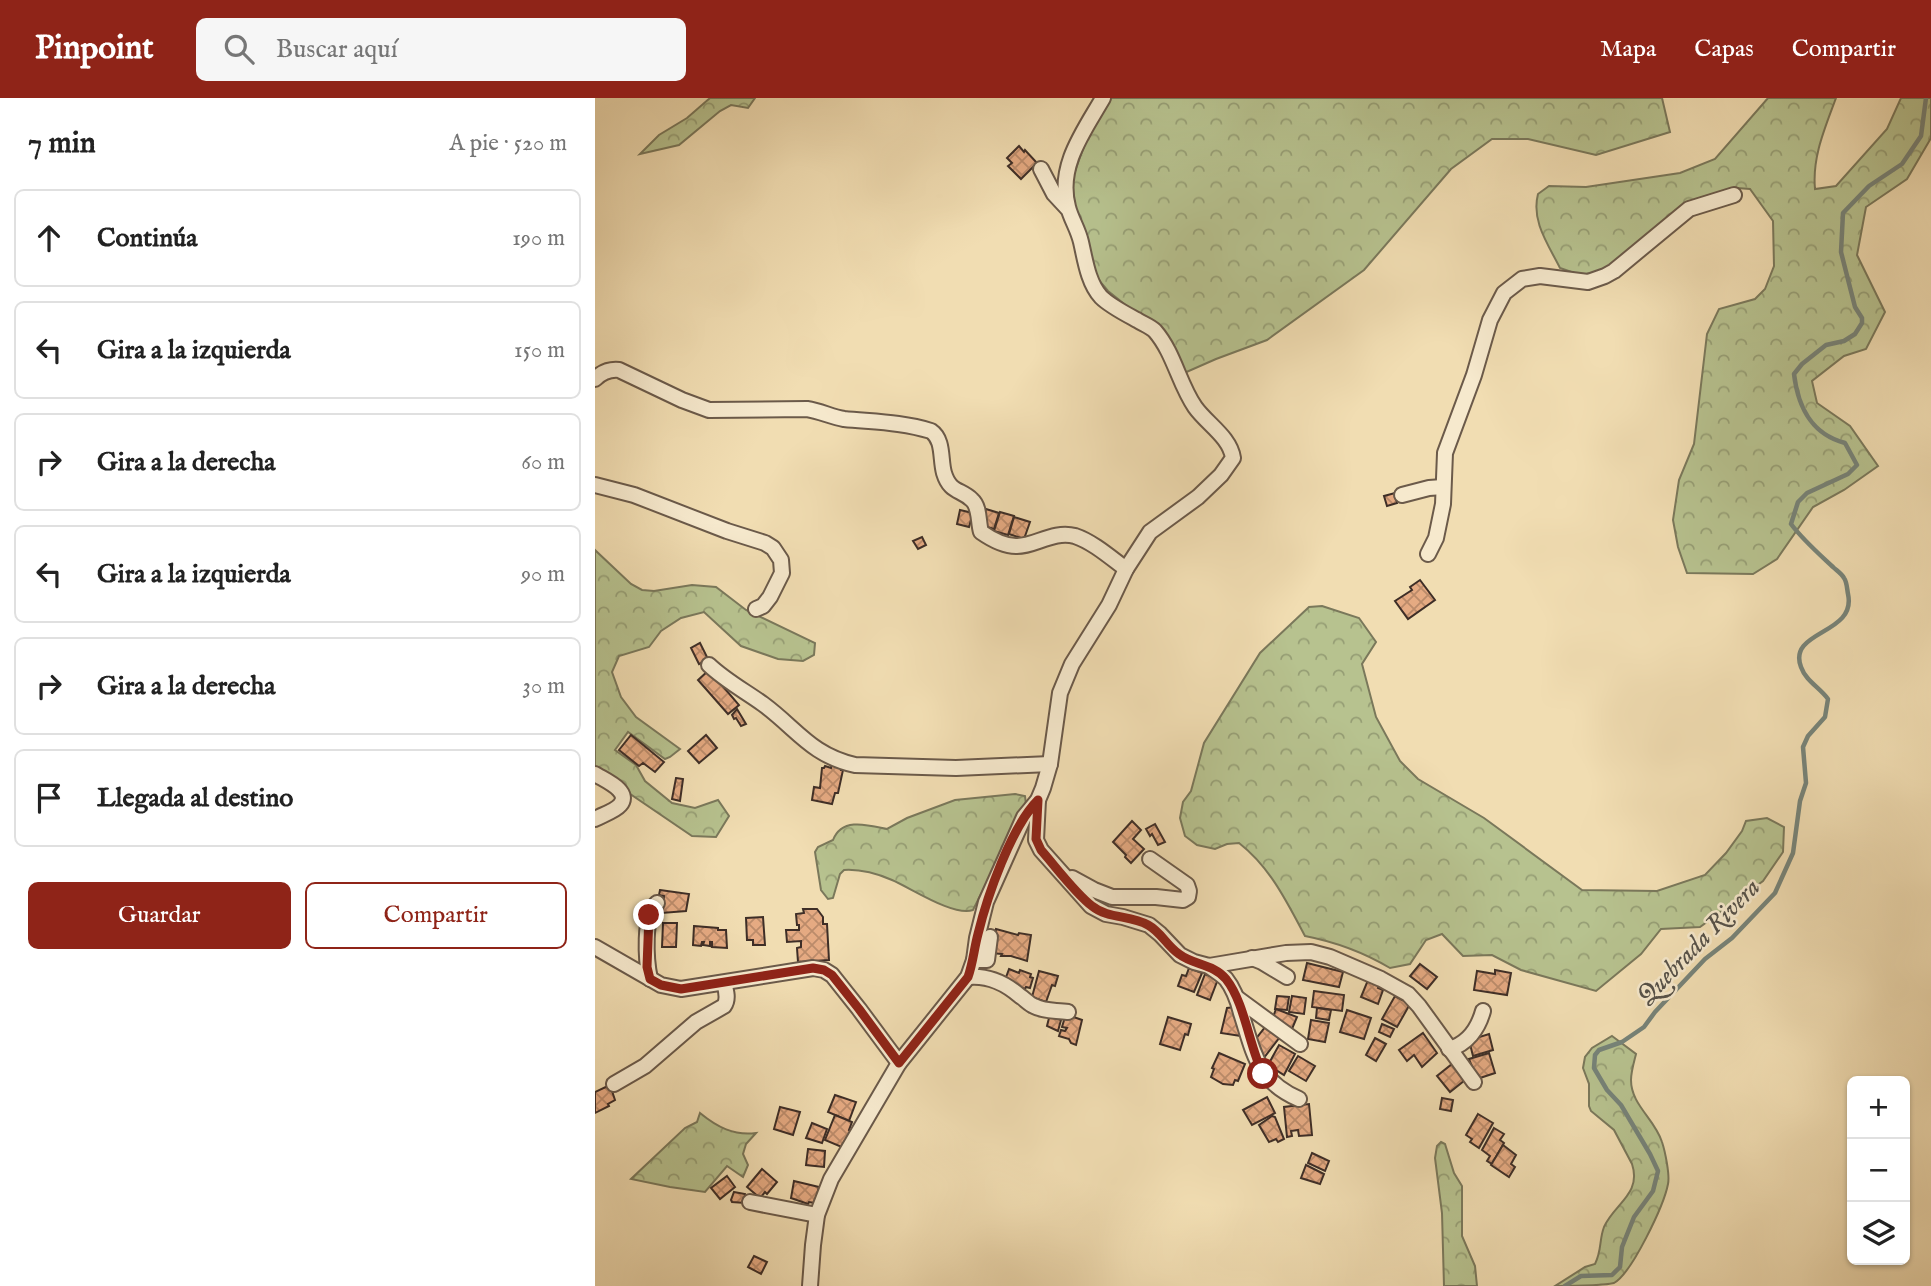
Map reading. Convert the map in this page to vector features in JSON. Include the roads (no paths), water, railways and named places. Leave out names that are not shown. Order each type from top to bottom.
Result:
[{"type":"street","points":[[1103,98],[1066,168],[1065,192],[1068,209],[1079,233],[1092,282],[1101,297],[1153,328],[1164,344],[1191,401],[1224,439],[1233,458],[1206,490],[1150,532],[1072,664],[1063,685],[1055,718],[1050,764],[1038,800],[1036,839],[1041,850],[1091,906],[1106,914],[1149,925],[1180,956],[1209,966],[1224,977],[1237,998],[1263,1074],[1299,1100]]},
{"type":"street","points":[[1041,169],[1054,194],[1068,209]]},
{"type":"street","points":[[1429,554],[1436,538],[1444,504],[1445,453],[1474,375],[1489,320],[1504,293],[1522,279],[1540,276],[1588,282],[1605,276],[1689,209],[1734,195]]},
{"type":"street","points":[[595,379],[611,369],[619,370],[709,410],[807,408],[840,418],[880,421],[931,431],[939,442],[944,474],[951,487],[973,500],[981,532],[989,538],[1019,547],[1054,536],[1073,535],[1126,569]]},
{"type":"street","points":[[595,485],[634,495],[773,548],[781,560],[782,573],[770,597],[763,606],[756,609]]},
{"type":"street","points":[[1402,495],[1443,487]]},
{"type":"street","points":[[709,665],[763,703],[826,756],[840,761],[855,765],[956,768],[1050,764]]},
{"type":"street","points":[[595,775],[618,788],[622,801],[619,806],[595,819]]},
{"type":"street","points":[[810,1286],[817,1215],[824,1194],[839,1163],[899,1063],[968,977],[986,902],[1024,817],[1038,800]]},
{"type":"street","points":[[1064,875],[1112,897],[1183,900],[1188,897],[1187,885],[1150,859]]},
{"type":"street","points":[[650,979],[647,967],[649,915],[657,904]]},
{"type":"street","points":[[974,960],[987,960],[990,937]]},
{"type":"street","points":[[595,947],[661,985],[681,989],[813,968],[824,970],[832,975],[899,1063]]},
{"type":"street","points":[[1209,966],[1286,953],[1311,952],[1330,957],[1381,979],[1408,994],[1419,1006],[1474,1082]]},
{"type":"street","points":[[1250,958],[1287,977]]},
{"type":"street","points":[[968,977],[991,978],[1008,986],[1036,1007],[1067,1012]]},
{"type":"street","points":[[614,1084],[652,1061],[696,1022],[724,1006],[724,983]]},
{"type":"street","points":[[1237,998],[1300,1044]]},
{"type":"street","points":[[1449,1049],[1471,1035],[1483,1011]]},
{"type":"street","points":[[750,1202],[817,1215]]},
{"type":"waterway","name":"Quebrada Rivera","points":[[1565,1286],[1581,1276],[1612,1275],[1620,1267],[1622,1247],[1634,1217],[1653,1191],[1658,1171],[1621,1105],[1607,1090],[1594,1068],[1595,1055],[1599,1050],[1622,1042],[1644,1027],[1705,959],[1732,938],[1775,893],[1793,853],[1800,801],[1806,783],[1803,747],[1808,736],[1825,717],[1828,699],[1803,672],[1799,655],[1812,638],[1842,618],[1848,607],[1848,594],[1843,577],[1791,524],[1798,502],[1807,493],[1848,474],[1857,465],[1845,443],[1823,433],[1808,418],[1799,397],[1794,374],[1826,345],[1844,341],[1855,334],[1862,323],[1855,307],[1841,252],[1843,213],[1869,186],[1902,164],[1921,136],[1926,98]]}]
